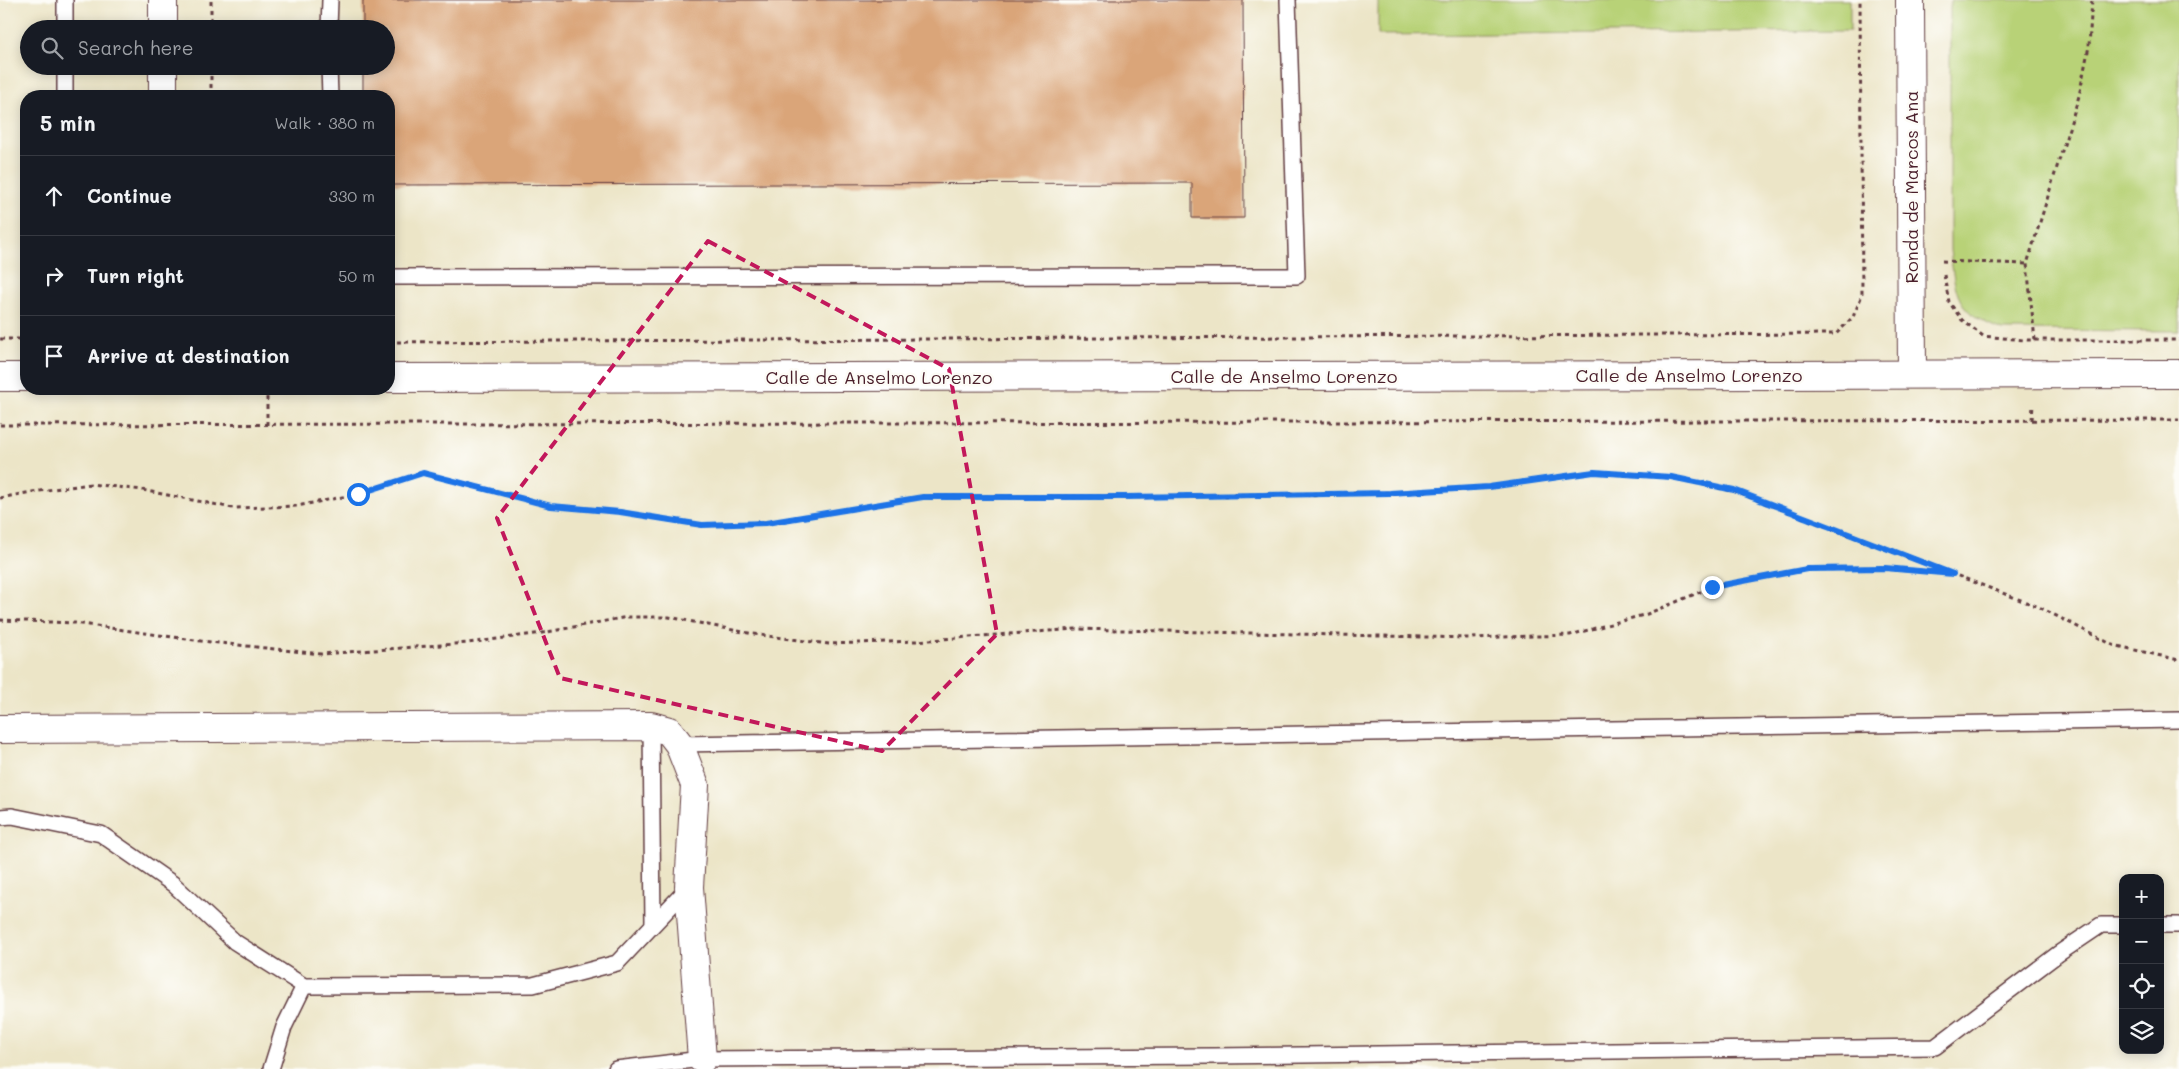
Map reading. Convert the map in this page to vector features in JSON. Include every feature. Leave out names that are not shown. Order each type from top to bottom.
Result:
[{"type":"street","points":[[163,0],[163,20]]},
{"type":"street","name":"Ronda de Marcos Ana","points":[[1910,0],[1912,374]]},
{"type":"street","points":[[163,75],[163,90]]},
{"type":"street","name":"Calle de Anselmo Lorenzo","points":[[395,378],[2179,374]]},
{"type":"street","points":[[0,377],[20,377]]},
{"type":"street","points":[[0,729],[651,726],[669,731],[679,744],[695,785],[689,887],[702,1059]]},
{"type":"lane","points":[[65,0],[65,20]]},
{"type":"lane","points":[[329,20],[330,0]]},
{"type":"lane","points":[[395,277],[1297,276],[1288,0]]},
{"type":"lane","points":[[65,75],[65,90]]},
{"type":"lane","points":[[329,75],[330,90]]},
{"type":"lane","points":[[679,744],[2179,720]]},
{"type":"lane","points":[[651,726],[653,924]]},
{"type":"lane","points":[[0,817],[12,816],[101,834],[174,884],[235,942],[304,986],[533,985],[617,963],[689,887]]},
{"type":"lane","points":[[616,1069],[702,1059],[1214,1063],[1935,1047],[2058,954],[2101,925],[2119,925]]},
{"type":"lane","points":[[2164,925],[2179,925]]},
{"type":"lane","points":[[271,1069],[284,1027],[304,986]]},
{"type":"path","points":[[211,0],[211,20]]},
{"type":"path","points":[[395,342],[1836,334],[1853,317],[1862,295],[1860,0]]},
{"type":"path","points":[[2035,340],[2028,264],[2079,96],[2089,46],[2092,0]]},
{"type":"path","points":[[211,75],[211,90]]},
{"type":"path","points":[[1942,252],[1949,302],[1962,320],[1983,336],[2035,340],[2179,340]]},
{"type":"path","points":[[1942,261],[2028,264]]},
{"type":"path","points":[[0,339],[20,339]]},
{"type":"path","points":[[267,395],[267,424]]},
{"type":"path","points":[[0,425],[2179,420]]},
{"type":"path","points":[[0,498],[91,484],[142,490],[233,508],[297,506],[358,494],[423,473],[551,506],[620,512],[702,525],[766,523],[923,497],[1124,497],[1390,493],[1489,487],[1594,472],[1671,477],[1734,490],[2040,607],[2112,645],[2179,660]]},
{"type":"path","points":[[0,620],[75,623],[201,641],[321,654],[468,643],[542,633],[627,617],[669,618],[753,634],[829,644],[916,641],[1076,629],[1469,638],[1570,635],[1647,614],[1712,587],[1807,569],[1885,568],[1953,574]]},
{"type":"highlighted area","points":[[708,241],[949,369],[997,634],[882,751],[560,678],[497,518]]},
{"type":"green space","points":[[1378,0],[1850,0],[1850,31],[1378,35]]},
{"type":"green space","points":[[1950,0],[2179,0],[2179,331],[2002,330],[1975,316],[1966,309],[1954,280],[1950,250]]},
{"type":"building","points":[[363,0],[1243,0],[1244,218],[1192,218],[1192,183],[395,185],[395,90],[363,90],[363,75],[395,75],[395,20],[363,20]]},
{"type":"route","points":[[358,494],[423,473],[551,506],[620,512],[702,525],[766,523],[923,497],[1124,497],[1390,493],[1489,487],[1594,472],[1671,477],[1734,490],[1953,574],[1885,568],[1807,569],[1712,587]]}]
